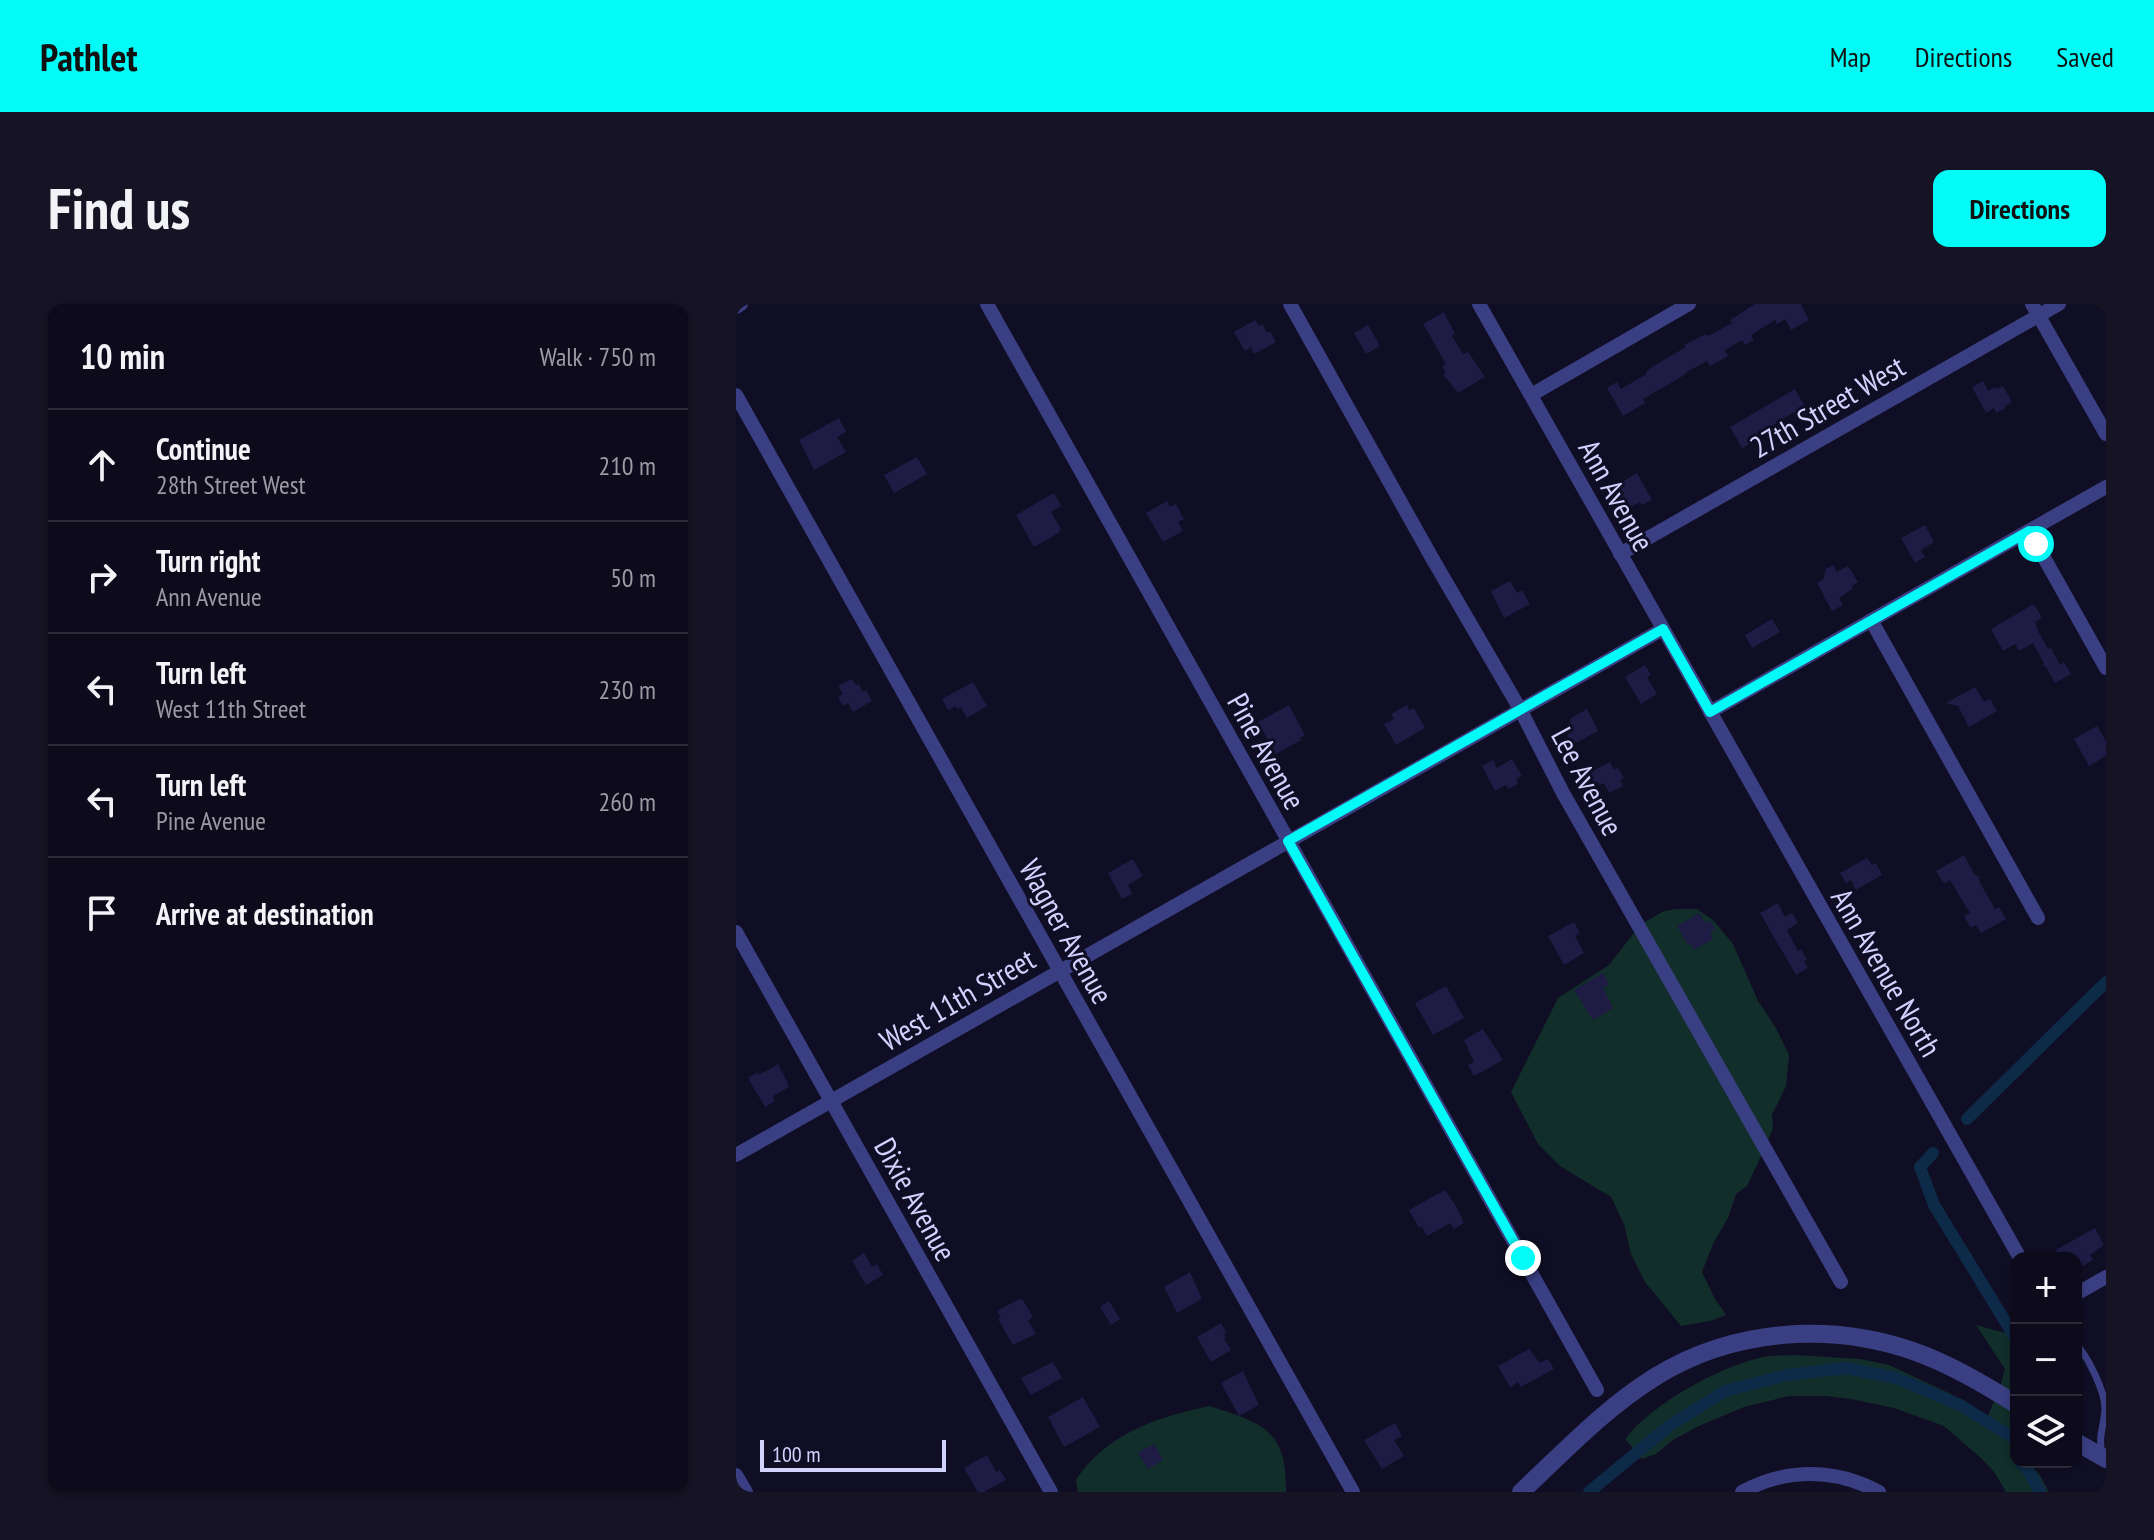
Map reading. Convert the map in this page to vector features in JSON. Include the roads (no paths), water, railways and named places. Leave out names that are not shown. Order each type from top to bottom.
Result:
[{"type":"street","name":"Pine Avenue","points":[[987,304],[1597,1390]]},
{"type":"street","name":"Lee Avenue","points":[[1290,304],[1841,1282]]},
{"type":"street","name":"Ann Avenue","points":[[1479,304],[1710,712]]},
{"type":"street","points":[[1531,395],[1689,304]]},
{"type":"street","name":"27th Street West","points":[[1620,554],[2036,310],[2059,304]]},
{"type":"street","points":[[2036,310],[2106,434]]},
{"type":"street","name":"Wagner Avenue","points":[[736,395],[1353,1492]]},
{"type":"street","points":[[1710,712],[2106,487]]},
{"type":"street","points":[[2029,531],[2106,668]]},
{"type":"street","points":[[1871,620],[2038,918]]},
{"type":"street","name":"West 11th Street","points":[[736,1155],[1663,629]]},
{"type":"street","name":"Ann Avenue North","points":[[1710,712],[2017,1252]]},
{"type":"street","name":"Dixie Avenue","points":[[736,932],[1051,1492]]},
{"type":"street","points":[[2082,1291],[2106,1277]]},
{"type":"street","points":[[1521,1492],[1616,1405],[1653,1378],[1714,1349],[1767,1337],[1827,1334],[1887,1343],[1943,1363],[2010,1400]]},
{"type":"street","points":[[2082,1445],[2104,1458]]},
{"type":"street","points":[[1742,1492],[1769,1480],[1809,1473],[1847,1478],[1879,1492]]},
{"type":"street","points":[[736,1475],[746,1492]]},
{"type":"lane","points":[[2082,1350],[2087,1355],[2105,1408],[2099,1439],[2104,1458]]},
{"type":"waterway","points":[[1967,1119],[2106,982]]},
{"type":"waterway","points":[[1933,1153],[1920,1167],[1934,1205],[2010,1329]]},
{"type":"waterway","points":[[1589,1492],[1669,1426],[1725,1391],[1787,1375],[1846,1368],[1896,1378],[1960,1405],[2010,1436]]},
{"type":"waterway","points":[[2026,1468],[2040,1492]]}]
